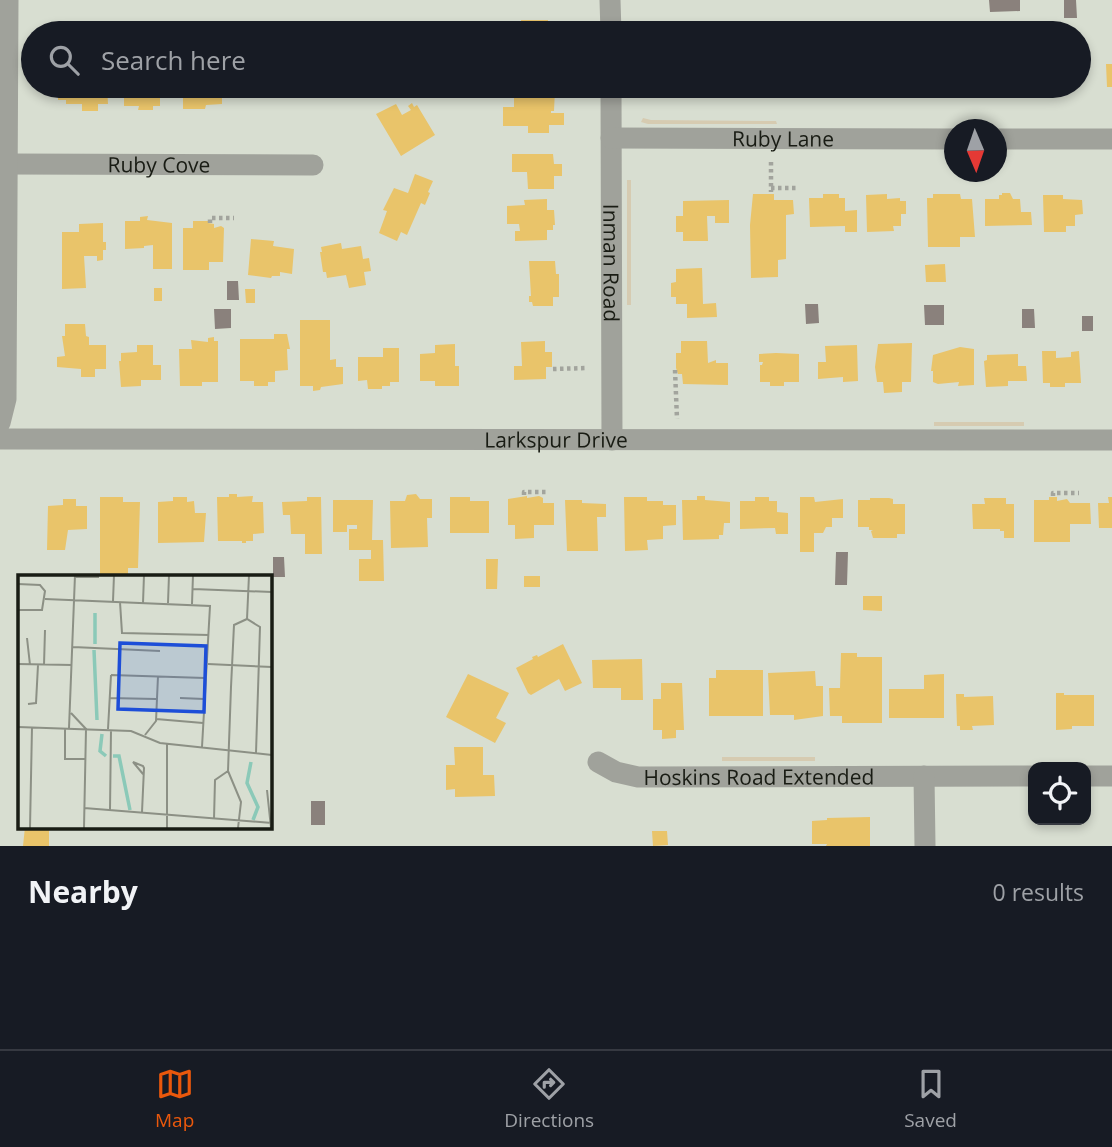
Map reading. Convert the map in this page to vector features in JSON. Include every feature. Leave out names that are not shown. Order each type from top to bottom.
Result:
[{"type":"street","points":[[0,423],[6,399],[8,0]]},
{"type":"street","points":[[610,0],[611,21]]},
{"type":"street","name":"Inman Road","points":[[611,98],[612,440]]},
{"type":"street","name":"Ruby Lane","points":[[611,138],[944,139]]},
{"type":"street","points":[[1007,139],[1112,139]]},
{"type":"street","name":"Ruby Cove","points":[[7,164],[313,164]]},
{"type":"street","name":"Larkspur Drive","points":[[0,439],[1112,440]]},
{"type":"street","name":"Hoskins Road Extended","points":[[598,762],[616,772],[638,777],[1028,776]]},
{"type":"street","points":[[924,776],[925,846]]},
{"type":"street","points":[[1091,776],[1112,776]]},
{"type":"path","points":[[771,162],[771,190],[799,188]]},
{"type":"path","points":[[210,223],[210,218],[234,218]]},
{"type":"path","points":[[553,369],[588,369]]},
{"type":"path","points":[[675,370],[677,419]]},
{"type":"path","points":[[524,495],[524,492],[549,492]]},
{"type":"path","points":[[1053,496],[1053,493],[1079,493]]},
{"type":"shaded area","points":[[643,118],[776,121],[777,124],[648,124],[641,122]]},
{"type":"shaded area","points":[[627,180],[631,180],[631,305],[627,305]]},
{"type":"shaded area","points":[[934,422],[1024,422],[1024,426],[934,426]]},
{"type":"shaded area","points":[[722,757],[815,757],[815,761],[722,761]]},
{"type":"building: Homes","points":[[1106,64],[1112,64],[1112,87],[1107,87]]},
{"type":"building: Homes","points":[[108,98],[108,104],[98,104],[98,111],[82,111],[82,104],[66,104],[66,100],[58,100]]},
{"type":"building: Homes","points":[[124,98],[160,98],[160,106],[153,106],[153,110],[124,106]]},
{"type":"building: Homes","points":[[183,98],[222,98],[222,104],[206,105],[205,109],[183,109]]},
{"type":"building: Homes","points":[[514,98],[555,98],[554,111],[551,113],[564,113],[564,125],[549,125],[549,133],[528,133],[528,126],[503,126],[503,107],[514,107]]},
{"type":"building: Homes","points":[[412,103],[414,107],[417,105],[435,135],[401,156],[376,114],[396,104],[402,115],[411,110],[408,106]]},
{"type":"building: Homes","points":[[512,154],[553,154],[554,164],[562,164],[562,176],[554,176],[554,189],[528,189],[527,172],[512,172]]},
{"type":"building: Homes","points":[[415,174],[433,181],[428,192],[430,193],[425,205],[421,203],[407,235],[401,232],[397,241],[379,233],[387,211],[383,210],[394,188],[408,193]]},
{"type":"building: Homes","points":[[1002,193],[1010,193],[1013,199],[1020,199],[1021,212],[1031,212],[1032,225],[985,226],[985,199],[999,199]]},
{"type":"building: Homes","points":[[753,194],[774,194],[774,200],[793,200],[794,214],[786,215],[786,259],[778,260],[778,277],[751,278],[750,225]]},
{"type":"building: Homes","points":[[823,194],[839,194],[839,198],[845,198],[845,211],[857,210],[857,232],[845,232],[845,226],[810,227],[809,198],[823,198]]},
{"type":"building: Homes","points":[[887,194],[887,199],[900,198],[900,201],[906,201],[906,214],[901,214],[901,226],[893,226],[894,231],[867,232],[866,195]]},
{"type":"building: Homes","points":[[933,194],[960,194],[961,199],[972,199],[975,237],[960,237],[960,247],[928,247],[927,198],[933,198]]},
{"type":"building: Homes","points":[[1043,195],[1063,195],[1063,199],[1082,200],[1083,214],[1075,215],[1075,226],[1066,226],[1066,232],[1044,232]]},
{"type":"building: Homes","points":[[547,199],[547,210],[554,210],[555,225],[553,230],[547,230],[547,240],[515,241],[515,231],[520,231],[519,224],[507,224],[507,206],[525,205],[524,200]]},
{"type":"building: Homes","points":[[729,200],[729,223],[715,223],[715,216],[707,216],[708,241],[683,241],[683,232],[676,232],[676,216],[683,216],[683,201]]},
{"type":"building: Homes","points":[[148,216],[147,220],[172,223],[172,269],[153,269],[153,245],[125,249],[125,221],[140,221],[140,217]]},
{"type":"building: Homes","points":[[193,221],[208,221],[214,224],[214,228],[224,228],[223,262],[209,262],[209,270],[183,270],[183,228],[193,228]]},
{"type":"building: Homes","points":[[103,223],[106,250],[103,250],[103,260],[97,261],[97,256],[84,256],[86,288],[62,289],[62,232],[79,232],[79,224]]},
{"type":"building: Homes","points":[[251,239],[274,241],[273,246],[294,249],[292,274],[280,272],[280,276],[271,278],[248,275]]},
{"type":"building: Homes","points":[[341,243],[342,249],[361,246],[363,259],[369,258],[371,271],[364,272],[366,285],[349,288],[346,275],[327,278],[326,272],[323,272],[321,247]]},
{"type":"building: Homes","points":[[529,261],[555,261],[556,274],[559,274],[559,297],[553,297],[553,306],[533,306],[532,302],[529,302]]},
{"type":"building: Homes","points":[[945,264],[946,282],[926,282],[925,265]]},
{"type":"building: Homes","points":[[702,268],[703,304],[716,303],[717,317],[687,318],[687,304],[676,304],[676,297],[671,297],[671,283],[676,282],[676,269]]},
{"type":"building: Homes","points":[[154,288],[162,288],[162,301],[154,301]]},
{"type":"building: Homes","points":[[245,289],[255,289],[255,303],[246,303]]},
{"type":"building: Homes","points":[[300,320],[330,320],[330,360],[336,359],[336,367],[343,367],[343,384],[313,391],[313,386],[300,386]]},
{"type":"building: Homes","points":[[65,324],[85,324],[89,345],[106,345],[106,369],[95,369],[95,377],[81,377],[81,369],[57,367],[57,357],[65,356],[62,336],[65,336]]},
{"type":"building: Homes","points":[[274,334],[287,334],[290,349],[287,349],[288,370],[275,371],[275,382],[268,382],[268,386],[254,386],[254,381],[240,381],[240,339],[274,339]]},
{"type":"building: Homes","points":[[214,337],[214,341],[218,341],[218,382],[202,382],[202,386],[180,386],[179,349],[192,349],[191,340],[208,342],[208,338]]},
{"type":"building: Homes","points":[[545,341],[545,352],[552,352],[552,367],[546,367],[546,379],[514,380],[514,366],[522,366],[521,342]]},
{"type":"building: Homes","points":[[681,341],[707,341],[708,363],[716,360],[716,363],[728,363],[728,385],[683,384],[682,374],[678,374],[676,368],[676,353],[681,353]]},
{"type":"building: Homes","points":[[912,343],[911,382],[902,382],[902,392],[884,393],[883,382],[877,382],[875,367],[878,344]]},
{"type":"building: Homes","points":[[455,344],[459,386],[435,386],[435,381],[420,381],[420,354],[435,353],[435,345]]},
{"type":"building: Homes","points":[[137,345],[153,345],[153,365],[161,365],[161,380],[141,380],[141,386],[121,387],[121,353],[137,352]]},
{"type":"building: Homes","points":[[857,345],[858,381],[843,382],[843,377],[818,379],[818,362],[826,362],[825,346]]},
{"type":"building: Homes","points":[[960,347],[974,349],[974,385],[958,386],[959,382],[933,382],[933,355]]},
{"type":"building: Homes","points":[[383,348],[399,348],[399,382],[390,382],[390,386],[382,386],[382,389],[368,389],[367,380],[358,381],[358,357],[383,357]]},
{"type":"building: Homes","points":[[1042,351],[1056,351],[1056,358],[1071,357],[1071,352],[1079,351],[1081,383],[1050,387],[1050,383],[1043,383]]},
{"type":"building: Homes","points":[[759,354],[799,354],[799,382],[770,386],[770,382],[760,382],[760,365],[763,362],[759,362]]},
{"type":"building: Homes","points":[[1018,354],[1018,366],[1026,366],[1027,381],[1008,381],[1008,386],[986,387],[984,361],[987,360],[987,355]]},
{"type":"building: Homes","points":[[229,494],[237,494],[237,497],[253,496],[252,502],[263,502],[264,533],[253,534],[253,541],[218,541],[217,497],[229,497]]},
{"type":"building: Homes","points":[[416,494],[420,499],[432,499],[432,518],[427,518],[428,547],[391,548],[390,501],[405,501],[407,495]]},
{"type":"building: Homes","points":[[539,496],[543,498],[543,503],[554,503],[554,525],[534,525],[534,538],[515,539],[515,525],[508,525],[508,499]]},
{"type":"building: Homes","points":[[697,496],[705,496],[705,500],[730,502],[730,523],[724,523],[723,535],[719,535],[719,539],[683,540],[682,500],[697,500]]},
{"type":"building: Homes","points":[[100,497],[123,497],[123,502],[140,502],[138,568],[128,568],[128,575],[100,575]]},
{"type":"building: Homes","points":[[173,497],[187,497],[187,502],[194,501],[195,513],[206,513],[204,542],[158,543],[158,502],[173,501]]},
{"type":"building: Homes","points":[[307,497],[321,497],[322,554],[305,554],[305,534],[291,534],[290,515],[283,515],[282,502],[307,501]]},
{"type":"building: Homes","points":[[450,497],[489,501],[489,533],[450,533]]},
{"type":"building: Homes","points":[[624,497],[647,497],[647,501],[663,501],[663,505],[676,505],[676,525],[663,526],[663,539],[647,540],[648,550],[625,551]]},
{"type":"building: Homes","points":[[755,497],[769,497],[769,501],[777,501],[777,512],[788,513],[788,534],[776,534],[775,528],[740,529],[740,501],[755,501]]},
{"type":"building: Homes","points":[[800,497],[814,497],[815,502],[843,499],[843,518],[832,518],[832,527],[826,527],[823,533],[814,533],[814,552],[800,552]]},
{"type":"building: Homes","points":[[1049,497],[1057,497],[1057,501],[1067,499],[1070,503],[1090,503],[1091,524],[1070,524],[1070,542],[1034,542],[1034,500],[1049,500]]},
{"type":"building: Homes","points":[[1108,497],[1112,497],[1112,528],[1099,528],[1098,503],[1109,503]]},
{"type":"building: Homes","points":[[889,498],[893,499],[893,504],[905,504],[905,534],[897,534],[897,538],[873,538],[873,530],[869,530],[869,527],[858,527],[858,500]]},
{"type":"building: Homes","points":[[984,498],[1006,498],[1006,504],[1014,504],[1014,538],[1004,538],[1004,531],[1000,529],[973,529],[972,504],[985,504]]},
{"type":"building: Homes","points":[[63,499],[76,499],[76,506],[87,506],[87,529],[68,530],[65,550],[47,550],[48,506],[63,505]]},
{"type":"building: Homes","points":[[333,500],[373,500],[372,540],[383,540],[384,581],[359,581],[359,559],[371,559],[371,550],[349,550],[349,529],[357,529],[357,525],[347,525],[347,532],[333,532]]},
{"type":"building: Homes","points":[[565,500],[606,504],[606,517],[597,517],[598,551],[567,551]]},
{"type":"building: Homes","points":[[486,559],[498,559],[497,589],[486,589]]},
{"type":"building: Homes","points":[[524,576],[540,576],[540,587],[524,587]]},
{"type":"building: Homes","points":[[863,596],[882,596],[882,611],[863,610]]},
{"type":"building: Homes","points":[[563,644],[582,683],[565,691],[559,679],[531,695],[528,693],[516,668],[533,659],[532,657],[538,657]]},
{"type":"building: Homes","points":[[841,653],[857,653],[857,657],[882,657],[882,723],[842,723],[842,716],[830,716],[829,688],[840,688]]},
{"type":"building: Homes","points":[[642,659],[643,700],[621,700],[621,688],[593,688],[592,660]]},
{"type":"building: Homes","points":[[716,670],[763,670],[763,716],[709,716],[709,678],[716,678]]},
{"type":"building: Homes","points":[[815,671],[816,686],[823,686],[823,716],[794,720],[794,715],[770,715],[768,673]]},
{"type":"building: Homes","points":[[468,674],[509,693],[496,718],[506,723],[495,743],[446,717]]},
{"type":"building: Homes","points":[[944,674],[944,718],[889,718],[889,689],[924,689],[924,675]]},
{"type":"building: Homes","points":[[661,683],[682,683],[684,730],[676,730],[676,738],[662,739],[662,730],[653,730],[653,699],[661,699]]},
{"type":"building: Homes","points":[[1056,693],[1094,695],[1094,726],[1072,726],[1072,729],[1056,730]]},
{"type":"building: Homes","points":[[956,694],[964,694],[964,697],[993,696],[994,725],[972,726],[973,730],[960,730],[960,726],[957,726]]},
{"type":"building: Homes","points":[[454,747],[483,747],[483,775],[494,775],[495,796],[455,797],[455,789],[446,790],[446,765],[455,765]]},
{"type":"building: Homes","points":[[870,817],[870,846],[812,844],[812,821]]},
{"type":"building: Homes","points":[[25,828],[49,828],[49,846],[23,846]]},
{"type":"building: Homes","points":[[652,831],[667,831],[668,845],[653,846]]},
{"type":"building: Industry","points":[[989,0],[1020,0],[1020,11],[990,12]]},
{"type":"building: Industry","points":[[1064,0],[1076,0],[1077,18],[1064,18]]},
{"type":"building: Industry","points":[[227,281],[238,281],[239,300],[227,300]]},
{"type":"building: Industry","points":[[805,304],[818,304],[819,323],[806,324]]},
{"type":"building: Industry","points":[[924,305],[944,305],[944,325],[925,325]]},
{"type":"building: Industry","points":[[214,309],[231,309],[231,328],[215,329]]},
{"type":"building: Industry","points":[[1022,309],[1034,309],[1035,328],[1022,328]]},
{"type":"building: Industry","points":[[1082,316],[1093,316],[1093,331],[1082,331]]},
{"type":"building: Industry","points":[[836,552],[848,552],[847,585],[835,585]]},
{"type":"building: Industry","points":[[273,557],[284,557],[285,577],[273,577]]},
{"type":"building: Industry","points":[[311,801],[325,801],[325,825],[311,825]]}]
